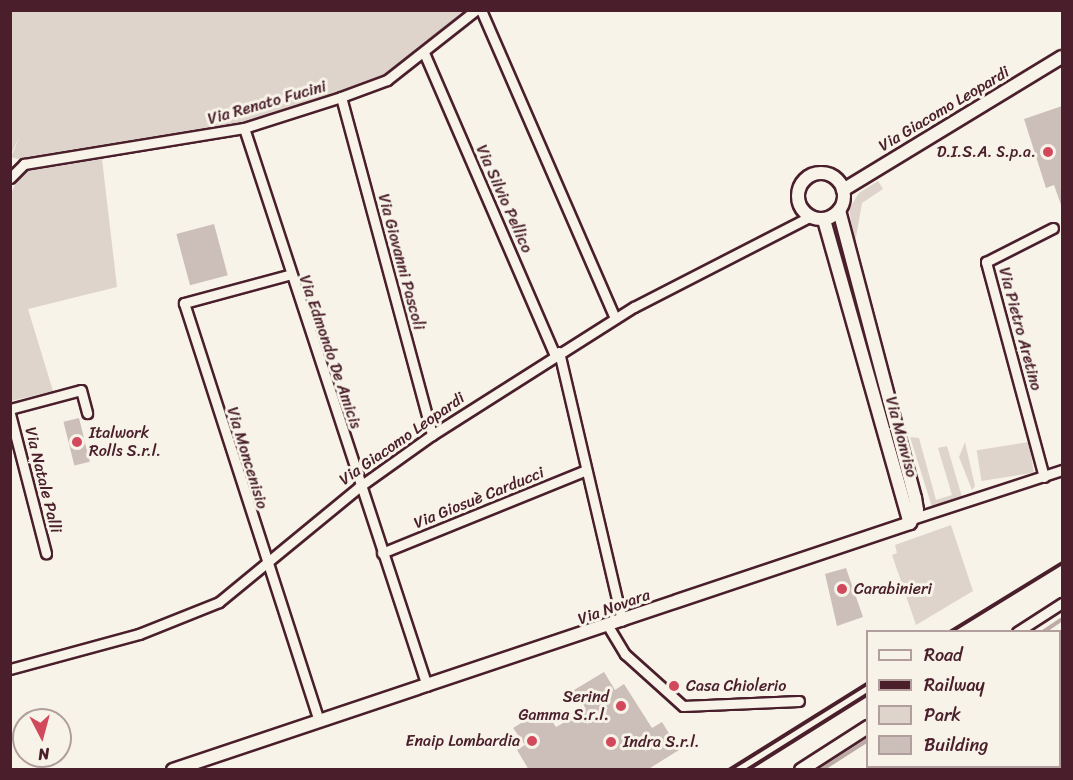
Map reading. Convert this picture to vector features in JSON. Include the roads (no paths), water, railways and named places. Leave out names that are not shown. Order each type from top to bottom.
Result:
[{"type":"street","name":"Via Renato Fucini","points":[[10,178],[32,162],[244,128],[341,97],[387,80],[425,55],[476,10]]},
{"type":"street","points":[[481,10],[615,318]]},
{"type":"street","name":"Via Silvio Pellico","points":[[425,55],[557,353],[622,621]]},
{"type":"street","name":"Via Giacomo Leopardi","points":[[843,190],[1062,57]]},
{"type":"street","name":"Via Giovanni Pascoli","points":[[341,97],[432,435]]},
{"type":"street","name":"Via Edmondo De Amicis","points":[[244,128],[288,275],[427,686]]},
{"type":"street","points":[[832,176],[843,190],[839,211],[824,220],[809,217],[797,199],[808,177],[832,176]]},
{"type":"street","name":"Via Monviso","points":[[839,211],[915,498],[912,520]]},
{"type":"street","name":"Via Giacomo Leopardi","points":[[10,669],[139,634],[219,602],[359,487],[432,435],[557,353],[615,318],[809,217]]},
{"type":"street","name":"Via Monviso","points":[[824,220],[912,520]]},
{"type":"street","name":"Via Pietro Aretino","points":[[1044,477],[986,262],[1053,228]]},
{"type":"street","name":"Via Moncenisio","points":[[288,275],[184,303],[264,563],[320,721]]},
{"type":"street","points":[[863,359],[877,355]]},
{"type":"street","points":[[10,409],[81,390],[87,413]]},
{"type":"street","name":"Via Natale Palli","points":[[10,414],[46,553]]},
{"type":"street","name":"Via Giosuè Carducci","points":[[382,554],[586,470]]},
{"type":"street","name":"Via Novara","points":[[173,770],[608,626],[1062,470]]},
{"type":"street","points":[[1020,630],[1062,603]]},
{"type":"street","points":[[608,626],[625,654],[682,706],[799,701]]},
{"type":"street","points":[[801,770],[866,728]]},
{"type":"waterway","points":[[1046,630],[1062,619]]},
{"type":"waterway","points":[[821,770],[866,741]]},
{"type":"railway","points":[[953,630],[1062,563]]},
{"type":"railway","points":[[729,770],[866,684]]},
{"type":"railway","points":[[747,770],[866,695]]},
{"type":"place","name":"D.I.S.A. S.p.a.","points":[[1048,152]]},
{"type":"place","name":"Italwork Rolls S.r.l.","points":[[77,442]]},
{"type":"place","name":"Carabinieri","points":[[842,589]]},
{"type":"place","name":"Casa Chiolerio","points":[[674,686]]},
{"type":"place","name":"Serind Gamma S.r.l.","points":[[621,706]]},
{"type":"place","name":"Enaip Lombardia","points":[[532,741]]},
{"type":"place","name":"Indra S.r.l.","points":[[611,742]]}]
